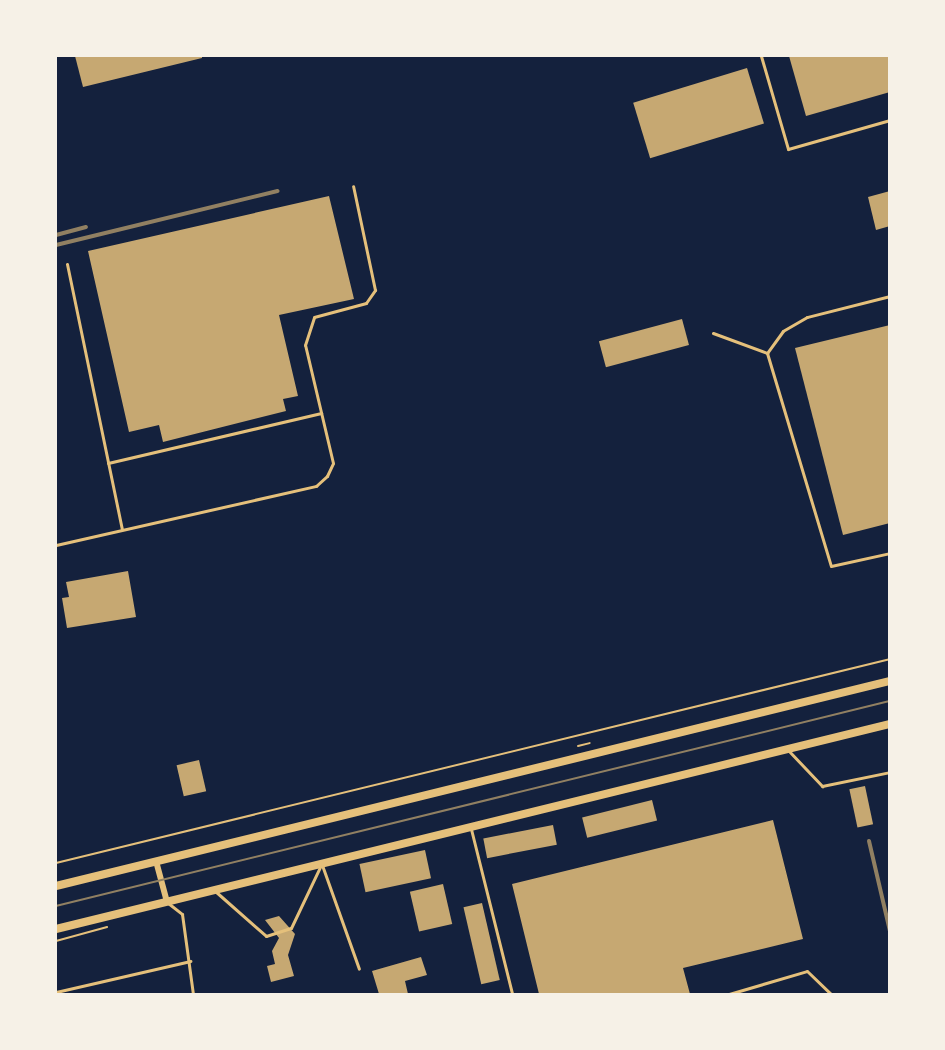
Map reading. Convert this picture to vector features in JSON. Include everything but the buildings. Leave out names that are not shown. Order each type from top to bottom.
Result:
[{"type":"main road","points":[[56,886],[890,681]]},
{"type":"main road","points":[[56,929],[787,749],[889,726]]},
{"type":"street","points":[[156,861],[167,902]]},
{"type":"lane","points":[[761,56],[788,149],[890,120]]},
{"type":"lane","points":[[56,544],[316,486],[327,476],[333,463],[304,345],[314,317],[366,303],[375,290],[353,186]]},
{"type":"lane","points":[[67,264],[122,529]]},
{"type":"lane","points":[[767,353],[783,331],[807,317],[890,296]]},
{"type":"lane","points":[[713,333],[767,353]]},
{"type":"lane","points":[[767,353],[831,566],[890,553]]},
{"type":"lane","points":[[108,463],[321,414]]},
{"type":"lane","points":[[787,749],[822,786],[890,772]]},
{"type":"lane","points":[[471,827],[512,994]]},
{"type":"lane","points":[[214,890],[266,936],[291,928],[321,864]]},
{"type":"lane","points":[[321,864],[359,969]]},
{"type":"lane","points":[[167,902],[182,914],[193,994]]},
{"type":"lane","points":[[56,992],[189,961]]},
{"type":"lane","points":[[729,994],[807,971],[831,994]]},
{"type":"path","points":[[56,863],[624,726],[890,659]]},
{"type":"path","points":[[624,726],[626,732]]},
{"type":"tram line","points":[[56,906],[890,701]]},
{"type":"railway","points":[[56,245],[278,191]]},
{"type":"railway","points":[[56,235],[86,227]]},
{"type":"railway","points":[[869,841],[890,931]]}]
